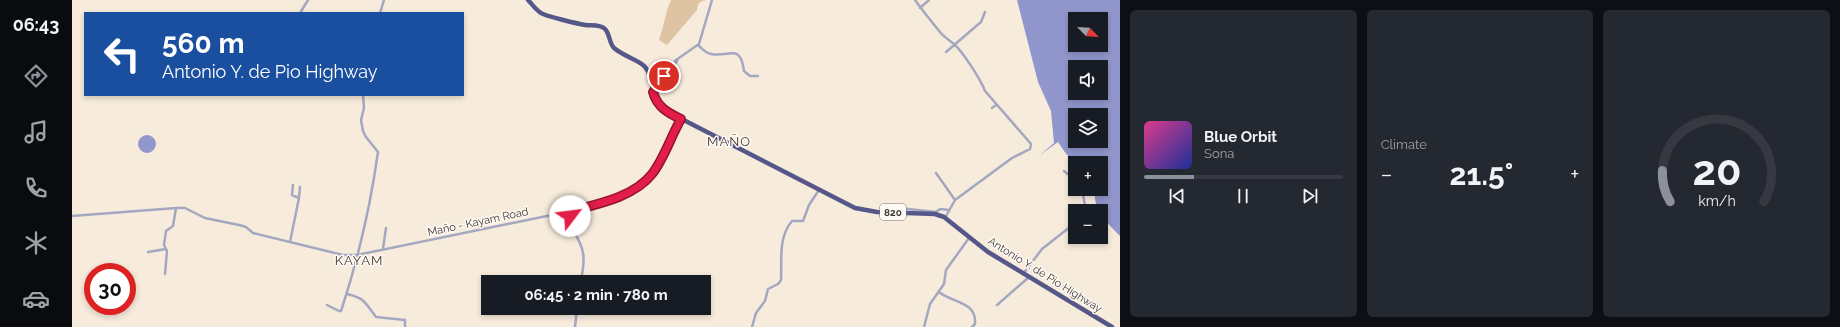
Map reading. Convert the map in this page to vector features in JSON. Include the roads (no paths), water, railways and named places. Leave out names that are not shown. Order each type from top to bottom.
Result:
[{"type":"highway","name":"Antonio Y. de Pio Highway","points":[[528,0],[543,14],[584,25],[603,27],[608,32],[613,47],[627,58],[645,67],[652,80],[653,92],[658,104],[681,119],[855,208],[877,212],[935,214],[945,218],[988,252],[1028,278],[1112,327]]},
{"type":"street","points":[[301,12],[308,0]]},
{"type":"street","points":[[380,12],[384,0]]},
{"type":"street","points":[[653,92],[668,70],[678,59],[698,45],[712,0]]},
{"type":"street","points":[[915,0],[942,34],[955,44],[966,58],[974,73],[981,80],[985,91],[1031,144],[1030,149],[1012,158],[955,200],[945,218]]},
{"type":"street","points":[[920,8],[929,0]]},
{"type":"street","points":[[946,52],[981,22],[985,12]]},
{"type":"street","points":[[698,45],[704,51],[711,54],[733,53],[739,55],[744,71],[750,76],[758,76]]},
{"type":"street","points":[[327,305],[341,311],[347,294],[357,255],[378,152],[366,137],[361,120],[364,108],[363,96]]},
{"type":"street","points":[[992,108],[996,105]]},
{"type":"street","name":"Maño - Kayam Road","points":[[72,216],[185,208],[205,218],[246,227],[253,233],[343,255],[357,255],[571,211],[612,199],[633,188],[650,176],[681,119]]},
{"type":"street","points":[[1064,170],[1068,174]]},
{"type":"street","points":[[936,173],[955,200]]},
{"type":"street","points":[[293,185],[292,195],[299,198]]},
{"type":"street","points":[[290,242],[300,187]]},
{"type":"street","points":[[752,327],[757,311],[765,301],[768,289],[778,284],[781,280],[782,244],[784,233],[792,221],[803,221],[808,205],[819,190]]},
{"type":"street","points":[[165,274],[167,251],[164,245],[166,231],[173,226],[176,208]]},
{"type":"street","points":[[896,212],[899,208],[936,212],[940,209],[949,210]]},
{"type":"street","points":[[571,211],[571,226],[580,244],[584,258],[582,275]]},
{"type":"street","points":[[383,249],[386,228]]},
{"type":"street","points":[[1023,274],[1042,249],[1068,229]]},
{"type":"street","points":[[924,327],[930,304],[944,284],[946,270],[969,237]]},
{"type":"street","points":[[148,252],[166,249]]},
{"type":"street","points":[[997,305],[1028,278]]},
{"type":"street","points":[[939,292],[966,305],[971,310],[975,315],[976,320],[972,327]]},
{"type":"street","points":[[347,294],[359,297],[364,301],[376,317],[404,320],[405,327]]},
{"type":"street","points":[[575,327],[576,315]]},
{"type":"water","points":[[1017,0],[1120,0],[1120,236],[1108,222],[1108,204],[1097,204],[1096,202],[1095,196],[1108,196],[1108,156],[1068,156],[1058,142],[1040,155],[1054,143],[1051,111],[1038,82]]},
{"type":"water","points":[[147,135],[153,138],[156,144],[153,150],[147,153],[141,150],[138,144],[141,138]]},
{"type":"district","name":"MAÑO","points":[[729,141]]},
{"type":"district","name":"KAYAM","points":[[359,260]]}]
